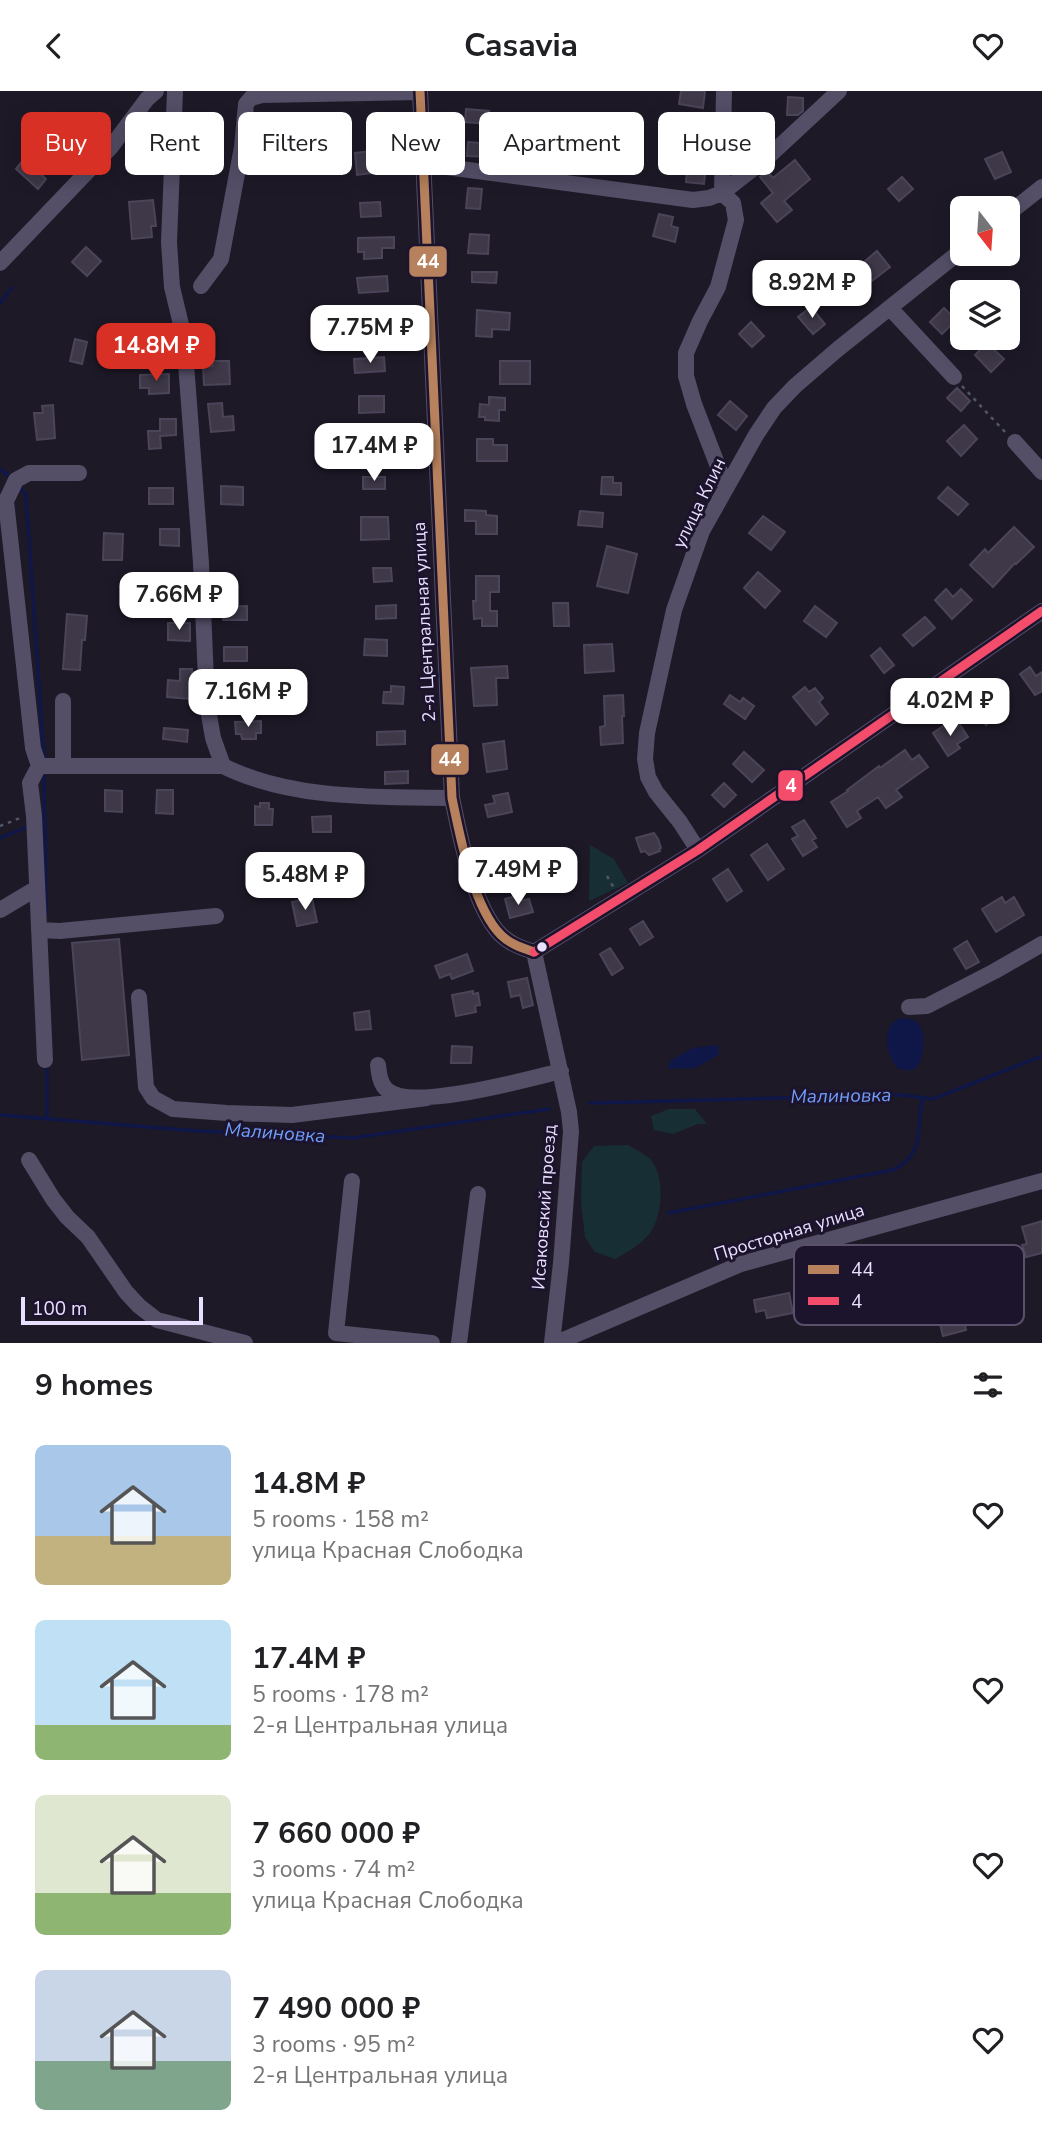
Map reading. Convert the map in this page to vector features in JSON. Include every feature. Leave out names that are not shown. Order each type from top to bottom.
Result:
[{"type":"street","points":[[0,263],[111,147],[156,91]]},
{"type":"street","points":[[201,286],[221,258],[242,147],[246,104],[251,98],[283,94],[420,91]]},
{"type":"street","name":"2-я Центральная улица","points":[[420,91],[421,112]]},
{"type":"street","points":[[723,91],[722,193],[733,203],[736,220],[718,287],[686,353],[686,376],[726,487]]},
{"type":"street","points":[[465,169],[694,199],[709,198],[722,193],[768,157],[839,91]]},
{"type":"street","points":[[174,93],[169,242],[172,287],[184,337],[201,563],[207,703],[212,739],[223,766]]},
{"type":"street","name":"2-я Центральная улица","points":[[424,175],[452,798],[465,859],[488,919],[501,935],[514,945],[534,952]]},
{"type":"street","points":[[1020,204],[1042,187]]},
{"type":"street","name":"улица Клин","points":[[698,850],[656,792],[648,777],[645,759],[647,733],[674,610],[702,531],[774,408],[803,378],[950,260]]},
{"type":"street","points":[[890,308],[954,377]]},
{"type":"street","points":[[1015,442],[1042,472]]},
{"type":"street","points":[[45,1060],[34,815],[30,783],[39,766],[33,748],[6,501],[16,480],[29,473],[79,473]]},
{"type":"street","points":[[534,952],[698,850],[1042,611]]},
{"type":"street","points":[[63,701],[63,766]]},
{"type":"street","points":[[39,766],[223,766],[267,784],[311,791],[374,797],[452,798]]},
{"type":"street","points":[[0,910],[37,888]]},
{"type":"street","points":[[39,930],[60,931],[216,916]]},
{"type":"street","points":[[909,1007],[927,1006],[1042,944]]},
{"type":"street","name":"Исаковский проезд","points":[[534,952],[561,1071],[571,1131],[554,1343]]},
{"type":"street","points":[[139,997],[146,1087],[153,1098],[173,1109],[292,1115],[489,1088],[561,1071]]},
{"type":"street","points":[[378,1065],[381,1082],[388,1091],[427,1098]]},
{"type":"street","points":[[29,1160],[53,1199],[88,1237],[126,1292],[139,1306],[156,1320],[245,1343]]},
{"type":"street","points":[[352,1181],[335,1333],[432,1343]]},
{"type":"street","name":"Просторная улица","points":[[810,1245],[1042,1181]]},
{"type":"street","points":[[459,1343],[478,1194]]},
{"type":"street","name":"Просторная улица","points":[[554,1343],[741,1264],[794,1249]]},
{"type":"path","points":[[954,377],[1015,442]]},
{"type":"path","points":[[0,826],[15,818],[34,815]]},
{"type":"green space","points":[[590,845],[614,859],[628,883],[589,901]]},
{"type":"green space","points":[[669,1109],[695,1109],[707,1124],[698,1124],[673,1134],[654,1130],[651,1116]]},
{"type":"green space","points":[[628,1145],[649,1158],[656,1167],[660,1206],[650,1233],[634,1248],[615,1259],[595,1252],[585,1237],[581,1202],[582,1162],[594,1146]]},
{"type":"shaded area","points":[[899,1018],[917,1022],[922,1032],[923,1051],[919,1064],[917,1068],[908,1071],[897,1068],[888,1048],[889,1028]]},
{"type":"shaded area","points":[[718,1045],[719,1055],[695,1068],[668,1069],[670,1061],[693,1048]]},
{"type":"building","points":[[681,91],[705,91],[703,108],[679,104]]},
{"type":"building","points":[[788,97],[803,98],[803,111],[798,115],[787,115]]},
{"type":"building","points":[[466,109],[489,111],[479,112],[479,123],[465,122]]},
{"type":"building","points":[[468,142],[479,143],[479,156],[467,156]]},
{"type":"building","points":[[366,152],[366,174],[357,175],[355,153]]},
{"type":"building","points":[[1002,152],[1011,172],[995,179],[985,159]]},
{"type":"building","points":[[795,160],[810,179],[784,201],[792,210],[777,222],[761,203],[773,193],[760,177],[770,175],[773,178]]},
{"type":"building","points":[[23,175],[42,175],[46,179],[38,189]]},
{"type":"building","points":[[687,175],[705,175],[704,184],[686,182]]},
{"type":"building","points":[[902,177],[913,189],[899,201],[888,189]]},
{"type":"building","points":[[468,188],[482,189],[480,209],[466,208]]},
{"type":"building","points":[[153,200],[156,226],[151,226],[152,237],[132,239],[129,202]]},
{"type":"building","points":[[380,202],[381,216],[361,217],[360,203]]},
{"type":"building","points":[[659,214],[673,217],[671,226],[678,228],[675,242],[653,236]]},
{"type":"building","points":[[470,234],[489,235],[488,254],[468,253]]},
{"type":"building","points":[[394,237],[394,248],[382,248],[382,258],[364,259],[364,252],[358,252],[358,238]]},
{"type":"building","points":[[86,247],[101,261],[87,276],[72,262]]},
{"type":"building","points":[[877,251],[890,267],[872,281],[859,266]]},
{"type":"building","points":[[472,272],[497,272],[496,283],[472,282]]},
{"type":"building","points":[[387,276],[388,291],[359,293],[357,278]]},
{"type":"building","points":[[811,307],[825,324],[813,334],[798,317]]},
{"type":"building","points":[[944,308],[950,314],[950,326],[942,334],[930,322]]},
{"type":"building","points":[[477,310],[510,313],[509,330],[492,329],[492,337],[476,336]]},
{"type":"building","points":[[385,312],[386,332],[372,332],[370,313]]},
{"type":"building","points":[[751,322],[764,336],[752,347],[739,334]]},
{"type":"building","points":[[158,330],[159,346],[136,347],[135,331]]},
{"type":"building","points":[[75,339],[87,342],[82,364],[70,361]]},
{"type":"building","points":[[980,350],[994,350],[1004,359],[991,372],[975,355]]},
{"type":"building","points":[[384,357],[385,371],[355,373],[354,359]]},
{"type":"building","points":[[213,361],[229,361],[230,384],[204,385],[203,367],[213,366]]},
{"type":"building","points":[[500,361],[530,361],[530,384],[500,384]]},
{"type":"building","points":[[169,374],[169,393],[149,394],[149,388],[140,388],[140,375]]},
{"type":"building","points":[[957,388],[970,401],[961,411],[947,398]]},
{"type":"building","points":[[359,396],[384,396],[384,412],[359,413]]},
{"type":"building","points":[[489,397],[505,398],[505,410],[499,410],[499,421],[479,417],[480,404],[489,405]]},
{"type":"building","points":[[730,401],[747,416],[736,430],[718,415]]},
{"type":"building","points":[[222,403],[223,417],[233,416],[234,430],[211,432],[208,404]]},
{"type":"building","points":[[53,405],[55,438],[37,440],[34,413],[43,413],[42,406]]},
{"type":"building","points":[[160,419],[176,419],[176,435],[160,436],[161,448],[149,449],[148,431],[160,431]]},
{"type":"building","points":[[964,425],[977,439],[961,456],[947,441]]},
{"type":"building","points":[[357,438],[379,438],[380,445],[385,445],[385,456],[358,456]]},
{"type":"building","points":[[477,439],[493,439],[493,445],[507,445],[507,461],[477,461]]},
{"type":"building","points":[[363,477],[385,477],[385,489],[363,489]]},
{"type":"building","points":[[602,477],[613,477],[613,483],[621,483],[621,495],[601,494]]},
{"type":"building","points":[[221,486],[243,487],[243,505],[221,504]]},
{"type":"building","points":[[948,487],[968,504],[958,515],[938,498]]},
{"type":"building","points":[[149,488],[173,488],[173,504],[149,504]]},
{"type":"building","points":[[465,510],[486,511],[486,515],[497,516],[497,534],[476,534],[476,521],[465,521]]},
{"type":"building","points":[[580,511],[603,513],[602,527],[578,525]]},
{"type":"building","points":[[763,516],[785,532],[771,550],[749,533]]},
{"type":"building","points":[[361,517],[388,517],[389,539],[361,540]]},
{"type":"building","points":[[1014,527],[1034,547],[993,587],[970,565],[985,549],[988,553]]},
{"type":"building","points":[[160,529],[179,529],[179,546],[160,545]]},
{"type":"building","points":[[104,533],[123,534],[122,560],[103,560]]},
{"type":"building","points":[[607,546],[637,554],[628,593],[597,586]]},
{"type":"building","points":[[373,568],[391,568],[392,581],[374,582]]},
{"type":"building","points":[[758,572],[780,591],[765,608],[744,588]]},
{"type":"building","points":[[476,576],[499,576],[499,592],[490,592],[490,611],[497,611],[497,626],[482,626],[482,618],[474,619]]},
{"type":"building","points":[[946,589],[953,597],[961,589],[972,600],[952,619],[935,600]]},
{"type":"building","points":[[553,603],[568,603],[569,626],[554,626]]},
{"type":"building","points":[[396,605],[396,618],[376,619],[376,606]]},
{"type":"building","points":[[247,606],[247,620],[223,620],[223,607]]},
{"type":"building","points":[[815,606],[837,623],[826,637],[804,621]]},
{"type":"building","points":[[67,614],[87,616],[80,670],[63,669]]},
{"type":"building","points":[[925,617],[935,628],[913,646],[903,635]]},
{"type":"building","points":[[168,623],[190,623],[190,641],[168,640]]},
{"type":"building","points":[[365,639],[387,640],[387,656],[364,655]]},
{"type":"building","points":[[612,644],[614,671],[585,673],[584,645]]},
{"type":"building","points":[[224,647],[247,647],[247,661],[224,661]]},
{"type":"building","points":[[880,648],[894,665],[884,673],[871,656]]},
{"type":"building","points":[[507,666],[508,678],[496,678],[497,705],[474,706],[471,668]]},
{"type":"building","points":[[1030,667],[1036,676],[1042,672],[1042,691],[1035,695],[1020,674]]},
{"type":"building","points":[[180,669],[192,669],[191,699],[167,697],[168,680],[180,681]]},
{"type":"building","points":[[230,683],[248,684],[247,698],[229,697]]},
{"type":"building","points":[[391,686],[404,687],[403,704],[383,703],[384,692],[391,692]]},
{"type":"building","points":[[805,687],[809,692],[815,688],[823,698],[819,702],[828,714],[816,725],[793,697]]},
{"type":"building","points":[[623,695],[623,743],[601,745],[600,727],[605,726],[604,696]]},
{"type":"building","points":[[730,695],[740,702],[743,698],[754,706],[745,719],[724,704]]},
{"type":"building","points":[[983,696],[988,703],[995,697],[1005,711],[986,725],[971,705]]},
{"type":"building","points":[[261,721],[261,733],[256,733],[256,739],[242,739],[241,734],[236,734],[235,722]]},
{"type":"building","points":[[949,722],[954,729],[960,725],[968,737],[957,744],[960,748],[948,756],[933,733]]},
{"type":"building","points":[[164,728],[188,730],[187,742],[163,739]]},
{"type":"building","points":[[405,731],[405,744],[377,745],[377,732]]},
{"type":"building","points":[[504,741],[507,769],[487,772],[483,744]]},
{"type":"building","points":[[905,750],[912,760],[919,755],[928,767],[896,790],[902,797],[886,808],[878,797],[857,811],[861,818],[847,827],[831,802]]},
{"type":"building","points":[[744,752],[764,770],[752,782],[733,764]]},
{"type":"building","points":[[408,771],[408,783],[385,784],[385,772]]},
{"type":"building","points":[[724,783],[736,795],[724,807],[712,795]]},
{"type":"building","points":[[105,790],[122,791],[122,812],[105,811]]},
{"type":"building","points":[[157,790],[173,790],[173,814],[156,813]]},
{"type":"building","points":[[508,793],[512,812],[488,817],[485,805],[495,803],[493,796]]},
{"type":"building","points":[[260,803],[269,803],[269,809],[273,809],[272,825],[255,825],[255,806],[260,807]]},
{"type":"building","points":[[331,816],[331,832],[313,832],[312,817]]},
{"type":"building","points":[[804,820],[816,838],[812,840],[817,847],[803,856],[792,839],[798,836],[792,827]]},
{"type":"building","points":[[654,833],[660,851],[649,855],[645,851],[641,852],[636,838]]},
{"type":"building","points":[[767,844],[784,869],[768,880],[751,855]]},
{"type":"building","points":[[565,858],[571,876],[556,881],[550,863]]},
{"type":"building","points":[[728,869],[742,891],[727,901],[713,879]]},
{"type":"building","points":[[519,895],[520,901],[529,899],[533,912],[510,918],[505,899]]},
{"type":"building","points":[[1002,897],[1005,903],[1014,897],[1024,915],[996,932],[982,909]]},
{"type":"building","points":[[312,898],[317,922],[297,926],[292,902]]},
{"type":"building","points":[[643,921],[653,937],[640,945],[630,929]]},
{"type":"building","points":[[119,939],[129,1055],[82,1060],[72,943]]},
{"type":"building","points":[[967,941],[979,962],[966,969],[954,949]]},
{"type":"building","points":[[610,948],[623,968],[612,975],[600,954]]},
{"type":"building","points":[[467,954],[473,971],[452,979],[450,974],[440,978],[435,966]]},
{"type":"building","points":[[527,978],[533,1005],[523,1008],[520,995],[511,997],[508,982]]},
{"type":"building","points":[[473,991],[473,994],[478,993],[480,1005],[475,1006],[476,1012],[456,1016],[452,995]]},
{"type":"building","points":[[369,1011],[371,1029],[356,1030],[354,1013]]},
{"type":"building","points":[[452,1046],[472,1047],[471,1063],[451,1063]]},
{"type":"building","points":[[1042,1221],[1042,1253],[1026,1257],[1022,1245],[1027,1244],[1022,1227]]},
{"type":"building","points":[[789,1293],[793,1313],[767,1318],[765,1310],[756,1312],[754,1300]]},
{"type":"building","points":[[940,1325],[965,1325],[966,1330],[943,1336]]},
{"type":"waterway","points":[[0,303],[12,288]]},
{"type":"waterway","points":[[0,469],[12,478]]},
{"type":"waterway","points":[[19,487],[26,495],[44,759]]},
{"type":"waterway","points":[[44,771],[46,913]]},
{"type":"waterway","points":[[0,838],[30,826]]},
{"type":"waterway","name":"Малиновка","points":[[590,1103],[901,1095],[933,1099],[1042,1056]]},
{"type":"waterway","points":[[47,1065],[47,1119]]},
{"type":"waterway","points":[[669,1213],[893,1170],[904,1163],[915,1148],[923,1098]]},
{"type":"waterway","name":"Малиновка","points":[[0,1115],[198,1131],[353,1138],[549,1109]]},
{"type":"transit line","name":"44","points":[[420,91],[452,798],[469,870],[491,923],[505,938],[534,952]]},
{"type":"transit line","name":"4","points":[[534,952],[698,850],[1042,611]]}]
